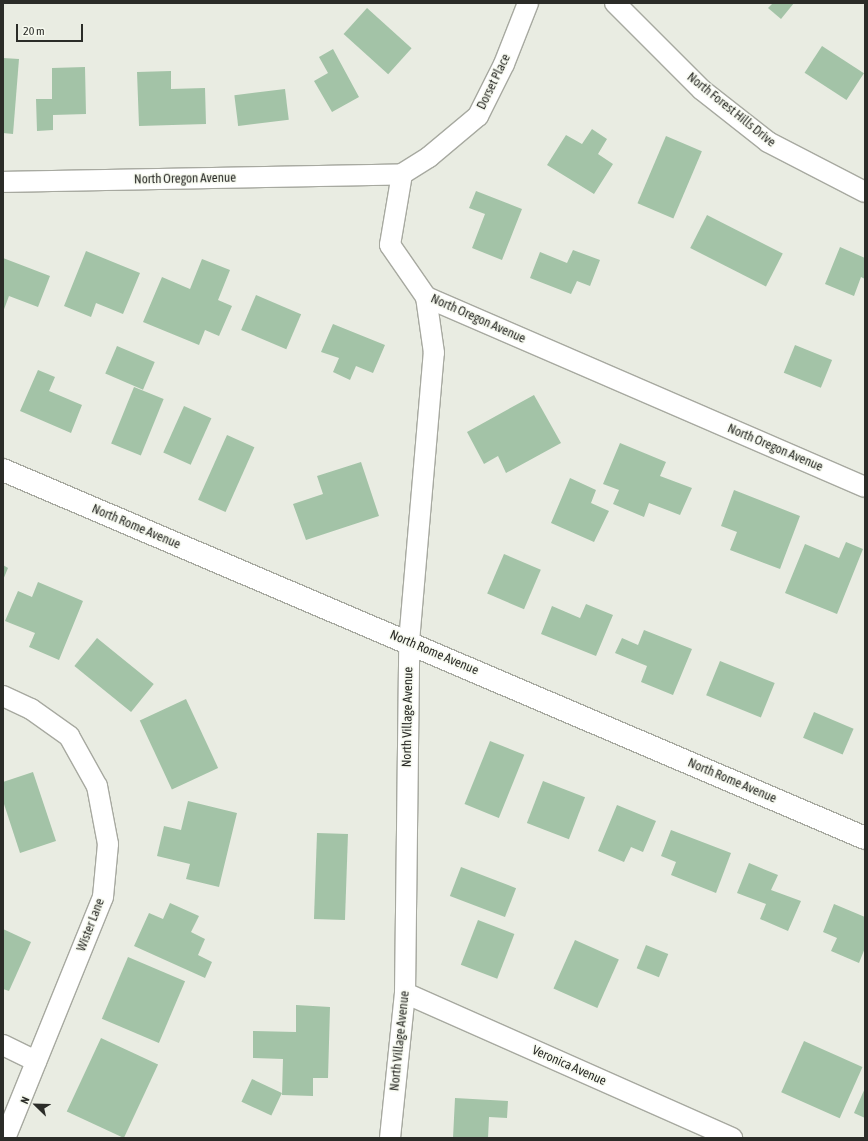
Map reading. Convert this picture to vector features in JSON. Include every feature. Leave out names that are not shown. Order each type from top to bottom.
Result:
[{"type":"street","name":"Dorset Place","points":[[402,174],[429,157],[478,116],[504,64],[528,3]]},
{"type":"street","name":"North Forest Hills Drive","points":[[615,3],[702,90],[768,142],[865,192]]},
{"type":"street","name":"North Oregon Avenue","points":[[3,182],[402,174],[390,245],[426,296],[865,487]]},
{"type":"street","name":"North Village Avenue","points":[[390,1138],[405,993],[409,642],[434,353],[426,296]]},
{"type":"street","name":"North Rome Avenue","points":[[3,470],[409,642],[865,838]]},
{"type":"street","name":"Wister Lane","points":[[3,696],[31,709],[69,736],[97,786],[108,844],[103,897],[5,1138]]},
{"type":"street","name":"Veronica Avenue","points":[[405,993],[732,1138]]},
{"type":"street","points":[[3,1046],[36,1060]]},
{"type":"building","points":[[773,3],[794,3],[781,19],[768,8]]},
{"type":"building","points":[[367,8],[412,48],[388,74],[344,34]]},
{"type":"building","points":[[822,46],[864,73],[847,100],[805,73]]},
{"type":"building","points":[[333,49],[359,97],[332,112],[314,81],[328,73],[319,57]]},
{"type":"building","points":[[3,58],[19,59],[13,134],[3,133]]},
{"type":"building","points":[[85,67],[86,114],[53,115],[53,130],[37,131],[36,99],[52,99],[52,68]]},
{"type":"building","points":[[171,71],[171,89],[205,88],[206,124],[139,126],[137,72]]},
{"type":"building","points":[[285,89],[289,120],[238,126],[234,95]]},
{"type":"building","points":[[592,129],[607,139],[598,154],[613,164],[594,194],[547,165],[566,135],[582,144]]},
{"type":"building","points":[[666,136],[702,151],[673,218],[637,203]]},
{"type":"building","points":[[476,191],[522,209],[502,260],[472,248],[485,214],[469,208]]},
{"type":"building","points":[[707,215],[783,254],[766,287],[690,248]]},
{"type":"building","points":[[840,247],[865,258],[865,279],[861,277],[854,296],[825,284]]},
{"type":"building","points":[[573,250],[600,260],[590,286],[577,281],[571,294],[530,278],[540,252],[567,263]]},
{"type":"building","points":[[86,251],[140,273],[123,314],[96,303],[91,317],[64,306]]},
{"type":"building","points":[[3,258],[50,276],[38,307],[9,296],[3,312]]},
{"type":"building","points":[[202,259],[230,270],[218,300],[232,306],[219,336],[205,330],[199,345],[143,322],[162,277],[190,289]]},
{"type":"building","points":[[256,295],[301,314],[286,349],[241,330]]},
{"type":"building","points":[[333,324],[385,345],[373,373],[356,366],[350,380],[333,372],[339,358],[321,352]]},
{"type":"building","points":[[795,345],[832,360],[821,388],[784,373]]},
{"type":"building","points":[[117,346],[155,362],[143,390],[105,374]]},
{"type":"building","points":[[38,370],[55,377],[49,391],[82,405],[71,433],[20,411]]},
{"type":"building","points":[[134,387],[164,399],[141,456],[111,444]]},
{"type":"building","points":[[534,395],[561,443],[506,473],[498,456],[484,464],[467,432]]},
{"type":"building","points":[[184,406],[211,418],[191,465],[163,453]]},
{"type":"building","points":[[227,435],[254,447],[226,512],[198,500]]},
{"type":"building","points":[[620,443],[666,462],[660,476],[692,488],[680,515],[649,503],[644,517],[613,504],[619,490],[603,484]]},
{"type":"building","points":[[361,462],[379,516],[306,540],[293,504],[323,494],[317,476]]},
{"type":"building","points":[[570,478],[596,490],[591,503],[609,511],[594,542],[551,523]]},
{"type":"building","points":[[734,490],[800,516],[780,569],[730,550],[737,532],[721,526]]},
{"type":"building","points":[[846,542],[863,549],[837,614],[785,593],[805,544],[839,558]]},
{"type":"building","points":[[504,554],[541,570],[524,609],[487,594]]},
{"type":"building","points":[[3,565],[8,568],[3,580]]},
{"type":"building","points":[[38,582],[83,601],[59,660],[29,647],[35,633],[5,621],[18,591],[32,597]]},
{"type":"building","points":[[586,604],[613,615],[596,656],[541,634],[552,606],[580,618]]},
{"type":"building","points":[[644,630],[692,649],[673,695],[641,682],[647,666],[615,653],[622,638],[638,645]]},
{"type":"building","points":[[97,638],[154,684],[131,712],[74,666]]},
{"type":"building","points":[[720,661],[775,683],[761,717],[706,695]]},
{"type":"building","points":[[186,699],[218,768],[172,789],[140,721]]},
{"type":"building","points":[[814,712],[854,729],[843,755],[803,738]]},
{"type":"building","points":[[490,741],[524,755],[499,818],[465,804]]},
{"type":"building","points":[[33,772],[56,841],[20,853],[3,801],[3,782]]},
{"type":"building","points":[[543,781],[585,797],[569,839],[527,823]]},
{"type":"building","points":[[188,801],[237,813],[219,887],[186,879],[190,864],[157,856],[164,826],[181,830]]},
{"type":"building","points":[[617,805],[656,821],[643,852],[631,847],[624,862],[598,851]]},
{"type":"building","points":[[671,830],[731,853],[716,893],[671,875],[676,862],[661,856]]},
{"type":"building","points":[[317,833],[348,834],[345,920],[314,919]]},
{"type":"building","points":[[749,863],[778,875],[771,890],[801,901],[788,931],[760,919],[766,904],[737,893]]},
{"type":"building","points":[[461,867],[516,888],[505,917],[450,896]]},
{"type":"building","points":[[170,903],[199,916],[191,932],[205,939],[198,955],[212,962],[205,978],[134,946],[149,913],[163,919]]},
{"type":"building","points":[[834,904],[865,917],[865,948],[859,963],[831,951],[837,938],[823,932]]},
{"type":"building","points":[[478,920],[514,934],[497,979],[461,965]]},
{"type":"building","points":[[3,929],[31,942],[9,991],[3,989]]},
{"type":"building","points":[[575,940],[619,960],[597,1008],[553,988]]},
{"type":"building","points":[[646,945],[668,954],[659,977],[637,968]]},
{"type":"building","points":[[128,957],[185,981],[159,1043],[102,1019]]},
{"type":"building","points":[[296,1005],[330,1007],[328,1078],[313,1078],[313,1096],[282,1095],[283,1059],[253,1058],[253,1031],[296,1032]]},
{"type":"building","points":[[101,1038],[158,1065],[124,1138],[67,1111]]},
{"type":"building","points":[[804,1041],[862,1067],[840,1118],[781,1092]]},
{"type":"building","points":[[252,1079],[282,1093],[271,1116],[241,1102]]},
{"type":"building","points":[[865,1088],[865,1118],[854,1113]]},
{"type":"building","points":[[455,1098],[508,1101],[507,1118],[489,1117],[488,1138],[453,1138]]}]
